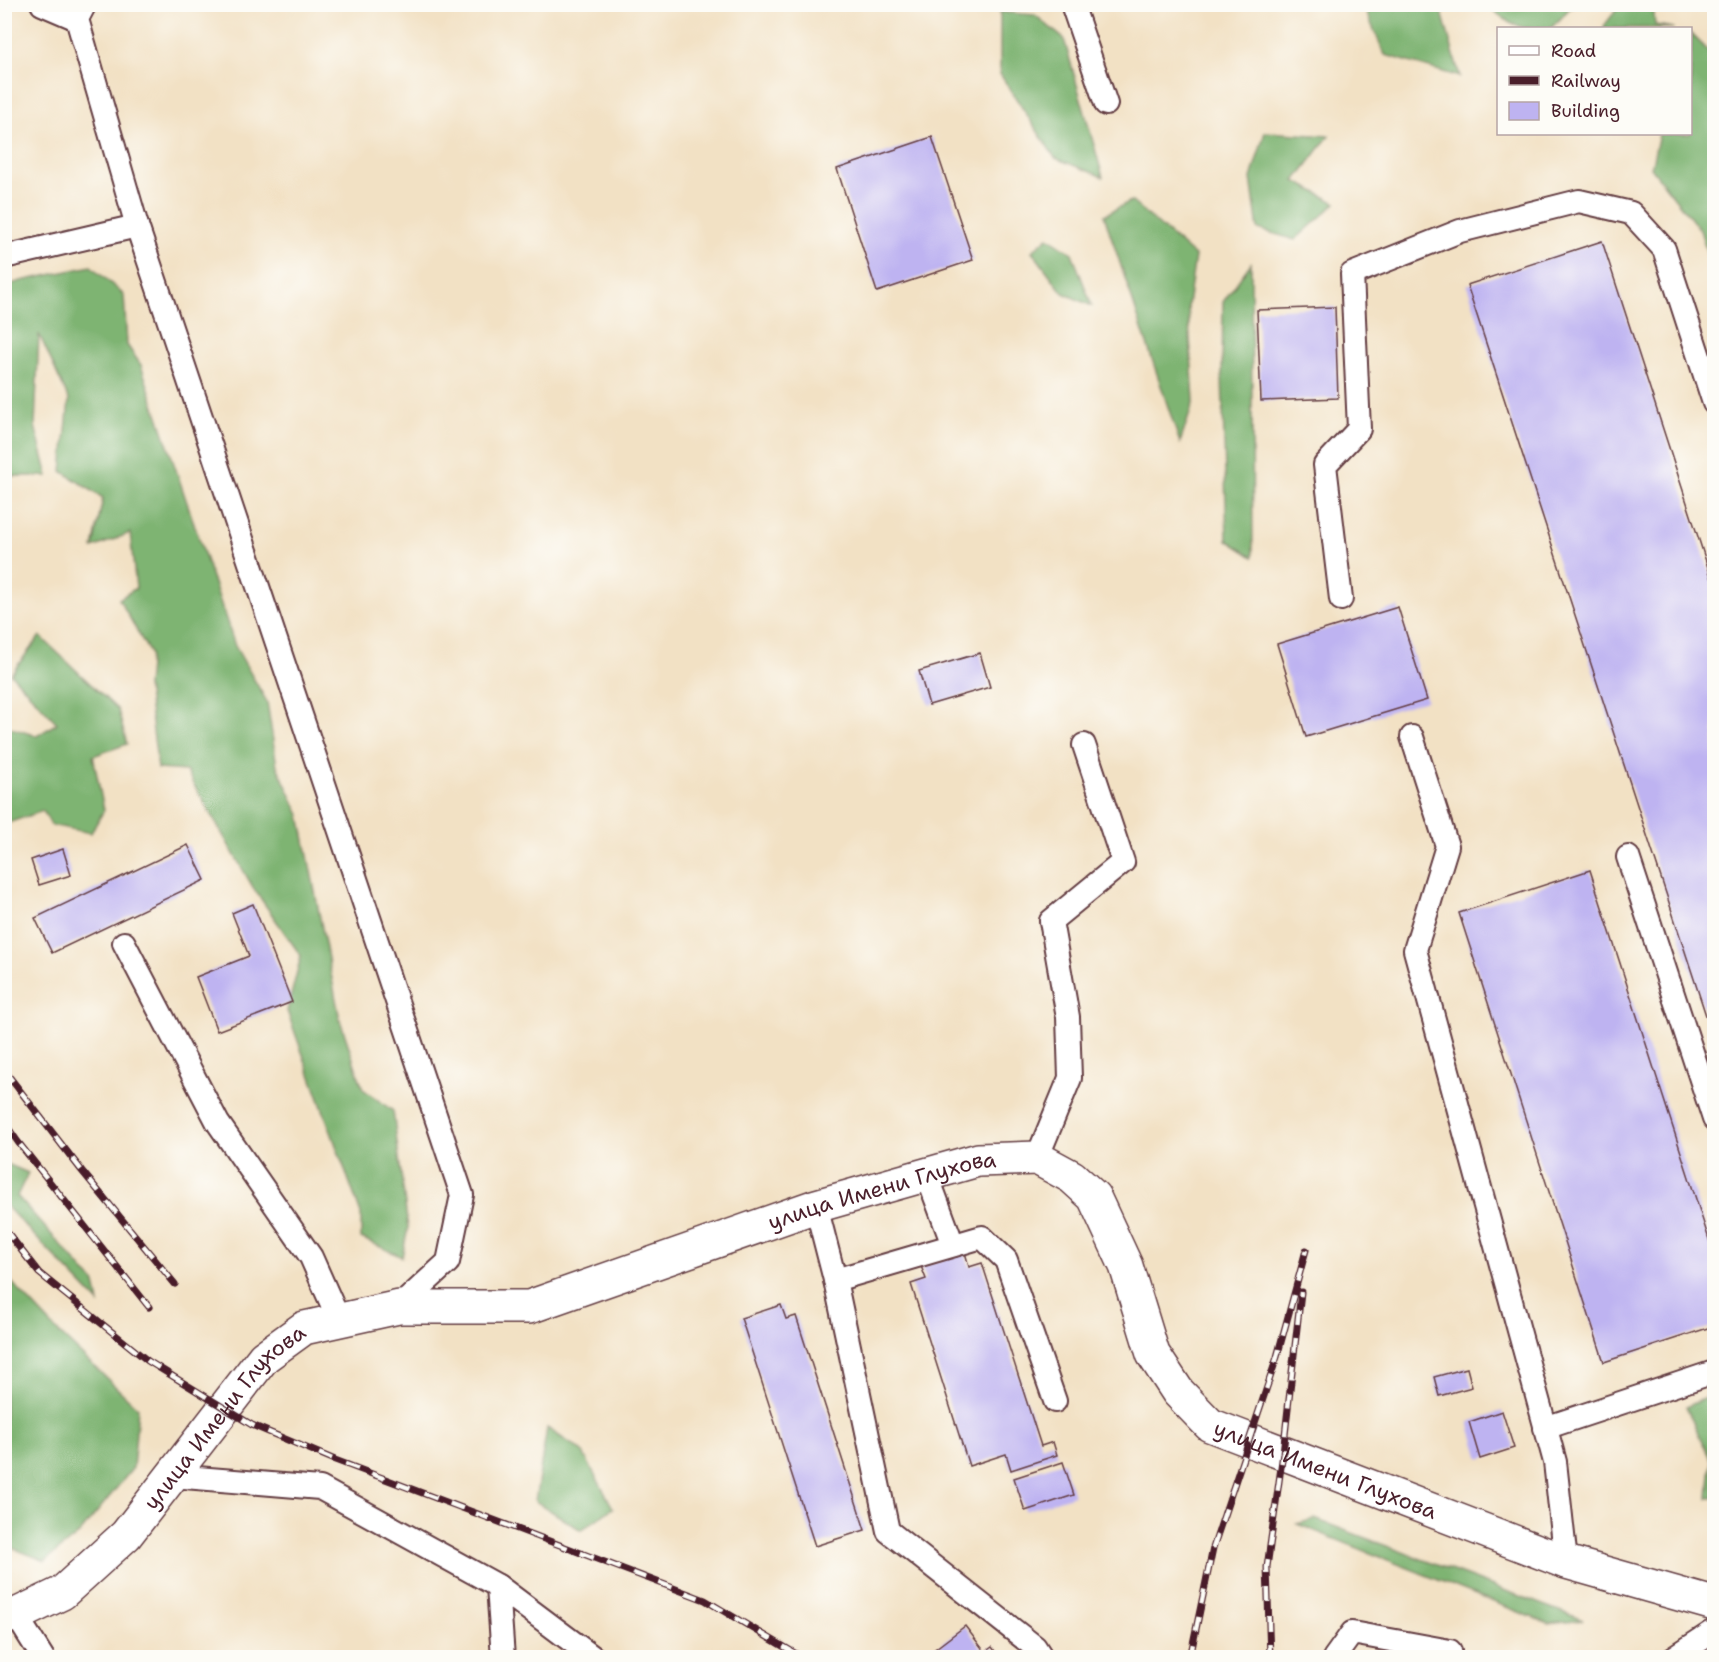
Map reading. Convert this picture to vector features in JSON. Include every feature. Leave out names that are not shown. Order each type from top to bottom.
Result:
[{"type":"street","name":"улица Имени Глухова","points":[[10,1616],[62,1593],[126,1536],[264,1357],[304,1328],[399,1307],[529,1307],[816,1206],[978,1160],[1037,1158],[1072,1177],[1094,1197],[1126,1266],[1153,1354],[1178,1392],[1210,1425],[1566,1562],[1714,1604]]},
{"type":"lane","points":[[42,4],[81,12],[137,226],[462,1195],[448,1262],[399,1307]]},
{"type":"lane","points":[[1072,4],[1106,104]]},
{"type":"lane","points":[[1341,599],[1326,465],[1359,429],[1352,274],[1460,231],[1579,201],[1632,213],[1664,249],[1714,404]]},
{"type":"lane","points":[[4,257],[137,226]]},
{"type":"lane","points":[[1412,737],[1447,846],[1415,950],[1555,1462],[1566,1562]]},
{"type":"lane","points":[[1037,1158],[1070,1078],[1068,1017],[1051,921],[1123,862],[1084,746]]},
{"type":"lane","points":[[1628,857],[1714,1119]]},
{"type":"lane","points":[[124,943],[218,1123],[311,1257],[339,1320]]},
{"type":"lane","points":[[927,1175],[953,1245]]},
{"type":"lane","points":[[816,1206],[835,1280],[888,1531],[1035,1647],[1042,1658]]},
{"type":"lane","points":[[835,1280],[982,1237],[1006,1260],[1054,1401]]},
{"type":"lane","points":[[1545,1428],[1714,1372]]},
{"type":"lane","points":[[172,1476],[320,1488],[498,1586],[594,1658]]},
{"type":"lane","points":[[498,1586],[503,1658]]},
{"type":"lane","points":[[10,1616],[43,1658]]},
{"type":"lane","points":[[1673,1658],[1714,1631]]},
{"type":"lane","points":[[1334,1658],[1352,1633],[1450,1651]]},
{"type":"green space","points":[[1653,4],[1655,25],[1668,27],[1604,27],[1620,5]]},
{"type":"green space","points":[[1363,5],[1440,5],[1460,77],[1385,55]]},
{"type":"green space","points":[[1486,5],[1573,5],[1552,27],[1522,27],[1510,23]]},
{"type":"green space","points":[[1000,12],[1035,15],[1064,39],[1103,177],[1055,158],[1000,74]]},
{"type":"green space","points":[[1692,34],[1709,52],[1714,83],[1714,276],[1700,230],[1651,168],[1659,135],[1692,135]]},
{"type":"green space","points":[[1265,132],[1329,136],[1295,181],[1336,203],[1295,240],[1258,229],[1251,178]]},
{"type":"green space","points":[[1131,201],[1195,256],[1188,306],[1194,401],[1180,443],[1104,215]]},
{"type":"green space","points":[[1048,237],[1072,253],[1092,306],[1063,293],[1032,251]]},
{"type":"green space","points":[[1251,263],[1253,557],[1227,540],[1222,375],[1223,302]]},
{"type":"green space","points":[[91,266],[124,295],[127,345],[141,365],[235,646],[267,702],[277,766],[300,815],[340,1020],[363,1089],[393,1111],[408,1228],[402,1257],[361,1238],[361,1214],[287,1011],[301,956],[254,889],[186,771],[158,769],[147,686],[150,654],[119,599],[136,588],[130,533],[93,548],[103,498],[62,471],[69,400],[39,334],[35,426],[48,476],[8,476],[5,472],[5,286]]},
{"type":"green space","points":[[40,636],[118,710],[127,744],[93,756],[104,810],[91,833],[51,825],[43,811],[5,824],[5,726],[37,736],[57,723],[11,674]]},
{"type":"green space","points":[[5,1163],[28,1173],[17,1196],[95,1283],[99,1303],[5,1205]]},
{"type":"green space","points":[[4,1274],[60,1334],[138,1408],[133,1468],[80,1533],[45,1561],[5,1545]]},
{"type":"green space","points":[[1714,1394],[1714,1498],[1708,1498],[1711,1461],[1686,1407]]},
{"type":"green space","points":[[547,1428],[582,1451],[613,1508],[581,1530],[535,1501]]},
{"type":"green space","points":[[1315,1519],[1583,1620],[1549,1624],[1297,1524]]},
{"type":"building","points":[[932,137],[973,260],[877,292],[837,169]]},
{"type":"building","points":[[1602,241],[1714,586],[1714,1040],[1467,285]]},
{"type":"building","points":[[1335,307],[1338,398],[1261,401],[1257,310]]},
{"type":"building","points":[[1398,607],[1427,700],[1306,737],[1277,644]]},
{"type":"building","points":[[980,653],[990,687],[929,705],[919,671]]},
{"type":"building","points":[[188,845],[205,880],[52,953],[35,918]]},
{"type":"building","points":[[63,849],[71,875],[39,885],[31,860]]},
{"type":"building","points":[[1590,870],[1714,1255],[1714,1326],[1604,1362],[1459,913]]},
{"type":"building","points":[[253,904],[292,1002],[217,1031],[196,977],[249,956],[232,913]]},
{"type":"building","points":[[965,1252],[969,1267],[982,1263],[1041,1446],[1053,1442],[1057,1455],[1011,1470],[1006,1454],[969,1466],[911,1284],[926,1279],[921,1266]]},
{"type":"building","points":[[781,1305],[786,1319],[796,1316],[865,1530],[815,1546],[741,1318]]},
{"type":"building","points":[[1467,1368],[1472,1387],[1439,1396],[1434,1377]]},
{"type":"building","points":[[1502,1411],[1514,1448],[1480,1459],[1469,1422]]},
{"type":"building","points":[[1063,1462],[1074,1495],[1025,1511],[1014,1478]]},
{"type":"building","points":[[965,1626],[985,1652],[992,1647],[1000,1658],[923,1658]]},
{"type":"railway","points":[[4,1070],[82,1171],[175,1284]]},
{"type":"railway","points":[[4,1122],[149,1307]]},
{"type":"railway","points":[[4,1228],[39,1273],[148,1361],[252,1425],[335,1460],[705,1600],[803,1658]]},
{"type":"railway","points":[[1190,1658],[1213,1548],[1277,1357],[1306,1250]]},
{"type":"railway","points":[[1270,1658],[1267,1567],[1283,1453],[1301,1292]]}]
